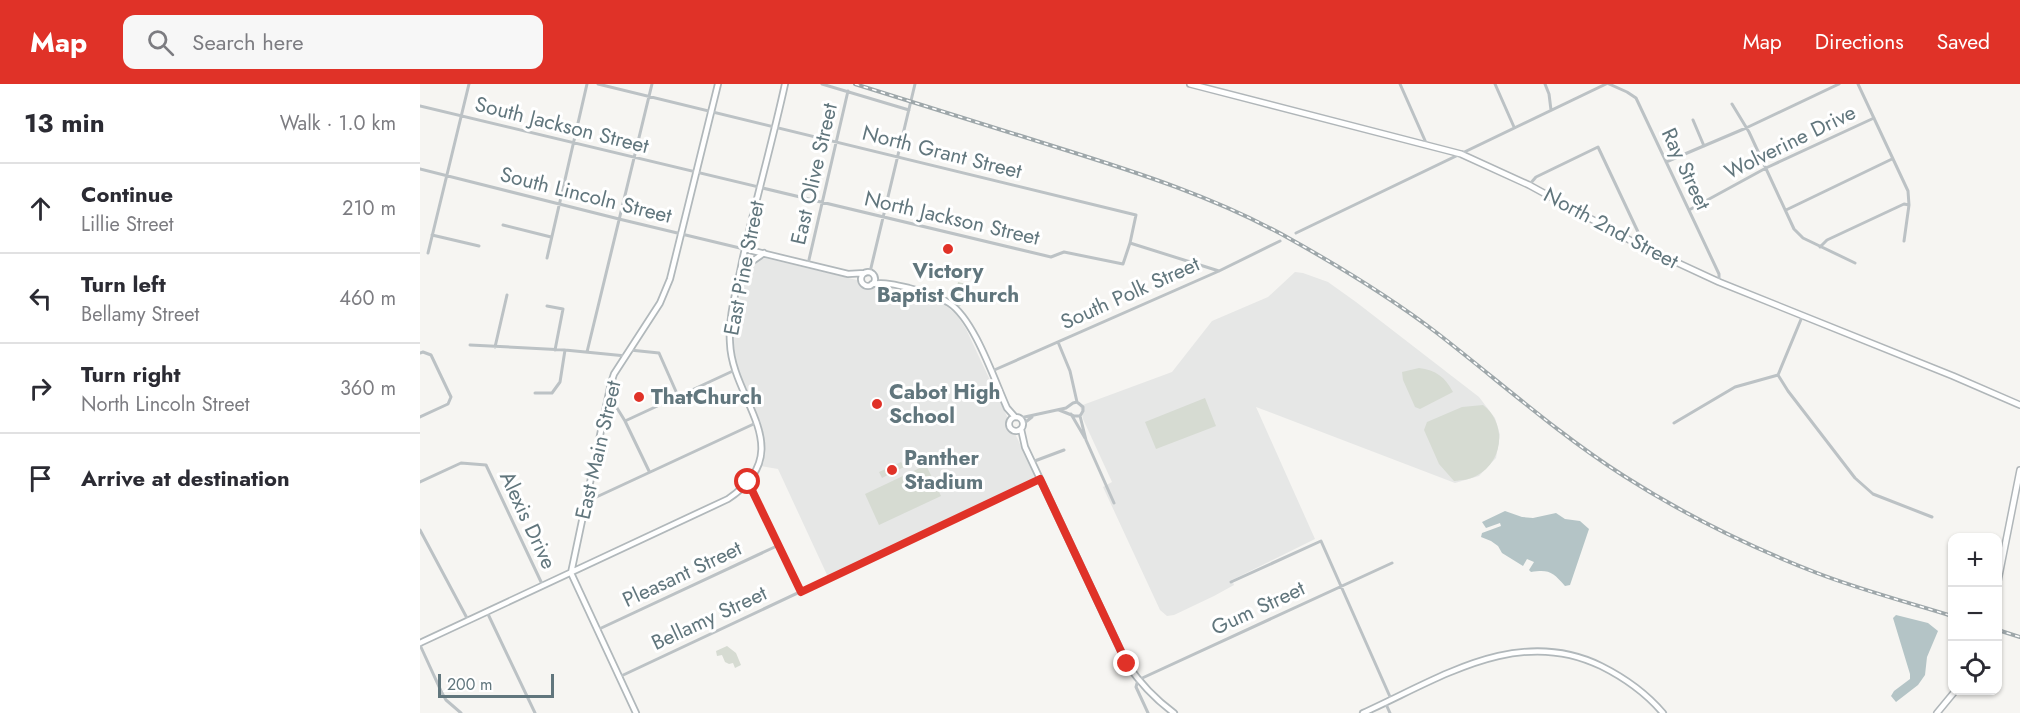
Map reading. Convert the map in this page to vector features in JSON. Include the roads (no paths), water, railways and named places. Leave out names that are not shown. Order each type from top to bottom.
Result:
[{"type":"main road","name":"North 2nd Street","points":[[1190,84],[1461,154],[1529,185],[1637,244],[1719,282],[2018,404]]},
{"type":"main road","points":[[2002,563],[2018,492],[2020,470]]},
{"type":"main road","points":[[1937,713],[1952,695]]},
{"type":"street","points":[[428,253],[469,84]]},
{"type":"street","points":[[547,258],[586,84]]},
{"type":"street","name":"North Grant Street","points":[[598,84],[1136,215],[1130,243]]},
{"type":"street","points":[[587,352],[652,84]]},
{"type":"street","name":"East Main Street","points":[[571,573],[608,393],[615,374],[660,303],[670,279],[718,84]]},
{"type":"street","name":"East Pine Street","points":[[748,482],[755,471],[761,450],[758,422],[735,370],[730,344],[730,322],[745,249],[785,84]]},
{"type":"street","points":[[822,84],[909,110]]},
{"type":"street","points":[[872,284],[875,280],[870,273],[915,84]]},
{"type":"street","points":[[1400,84],[1427,145]]},
{"type":"street","points":[[1495,84],[1514,127]]},
{"type":"street","points":[[1545,84],[1551,110]]},
{"type":"street","points":[[1296,233],[1599,85],[1607,84]]},
{"type":"street","name":"Ray Street","points":[[1607,84],[1636,98],[1719,274],[1719,282]]},
{"type":"street","points":[[1666,162],[1746,128],[1839,84]]},
{"type":"street","points":[[1858,84],[1908,191],[1909,205],[1904,240]]},
{"type":"street","name":"East Olive Street","points":[[808,264],[848,91]]},
{"type":"street","points":[[1732,104],[1766,168],[1794,230],[1803,238],[1855,263]]},
{"type":"street","name":"South Jackson Street","points":[[420,106],[697,173]]},
{"type":"street","name":"Wolverine Drive","points":[[1689,210],[1766,168],[1874,118]]},
{"type":"street","points":[[1693,120],[1704,146]]},
{"type":"street","points":[[1529,185],[1536,177],[1598,147],[1639,234],[1637,244]]},
{"type":"street","points":[[1786,210],[1893,159]]},
{"type":"street","name":"South Lincoln Street","points":[[420,169],[745,249]]},
{"type":"street","name":"North Jackson Street","points":[[697,173],[1050,257],[1064,252],[1124,264],[1130,243]]},
{"type":"street","points":[[1820,247],[1827,240],[1904,204],[1909,205]]},
{"type":"street","points":[[503,225],[551,237]]},
{"type":"street","points":[[432,235],[479,246]]},
{"type":"street","name":"South Polk Street","points":[[991,372],[1219,271],[1280,241]]},
{"type":"street","points":[[1130,243],[1219,271]]},
{"type":"street","points":[[745,249],[848,274],[868,285],[888,284],[930,294],[953,306],[969,324],[1007,408],[1020,428],[1025,447],[1117,646],[1138,680],[1174,713]]},
{"type":"street","points":[[739,279],[747,265],[764,253]]},
{"type":"street","points":[[862,282],[862,277],[870,273]]},
{"type":"street","points":[[848,274],[870,273],[888,284]]},
{"type":"street","points":[[495,346],[507,295]]},
{"type":"street","points":[[548,306],[563,309],[555,350]]},
{"type":"street","points":[[1778,375],[1802,317]]},
{"type":"street","points":[[1058,341],[1070,371],[1075,402],[1083,409],[1080,416],[1086,440]]},
{"type":"street","points":[[470,345],[626,356]]},
{"type":"street","points":[[535,393],[552,393],[560,382],[565,350]]},
{"type":"street","points":[[630,350],[659,353],[678,396]]},
{"type":"street","points":[[420,353],[431,355],[450,397],[448,404],[420,417]]},
{"type":"street","points":[[625,421],[735,370]]},
{"type":"street","points":[[1674,423],[1735,387],[1778,375]]},
{"type":"street","points":[[1778,375],[1856,478],[1873,494],[1932,517]]},
{"type":"street","points":[[608,393],[625,421],[649,471]]},
{"type":"street","points":[[1032,417],[1015,418],[1009,422],[1010,427],[1020,428],[1032,417],[1045,411],[1068,407],[1075,402]]},
{"type":"street","points":[[1068,407],[1086,440],[1114,503]]},
{"type":"street","points":[[1059,410],[1074,417],[1080,416]]},
{"type":"street","points":[[585,500],[590,500],[758,422]]},
{"type":"street","points":[[1032,462],[1064,450]]},
{"type":"street","name":"Alexis Drive","points":[[420,482],[461,463],[486,465],[543,585]]},
{"type":"street","name":"Bellamy Street","points":[[620,677],[1040,479]]},
{"type":"street","points":[[461,713],[446,700],[420,644],[728,499],[748,482],[801,592]]},
{"type":"street","points":[[420,530],[468,620]]},
{"type":"street","points":[[1231,582],[1321,541],[1391,699]]},
{"type":"street","name":"Pleasant Street","points":[[597,630],[779,545]]},
{"type":"street","name":"Gum Street","points":[[1138,680],[1392,563]]},
{"type":"street","points":[[571,573],[636,713]]},
{"type":"street","points":[[486,612],[535,713]]},
{"type":"street","points":[[1364,713],[1479,661],[1508,653],[1543,652],[1576,657],[1615,673],[1647,696],[1663,713]]},
{"type":"street","points":[[1138,680],[1136,687],[1148,713]]},
{"type":"street","points":[[1385,702],[1390,713]]},
{"type":"railway","points":[[855,84],[1146,176],[1235,211],[1264,225],[1329,261],[1402,308],[1576,443],[1670,504],[1743,541],[1817,573],[1948,615]]},
{"type":"railway","points":[[2002,631],[2020,637]]},
{"type":"place","name":"Victory Baptist Church","points":[[948,249]]},
{"type":"place","name":"ThatChurch","points":[[639,397]]},
{"type":"place","name":"Cabot High School","points":[[877,404]]},
{"type":"place","name":"Panther Stadium","points":[[892,470]]}]
